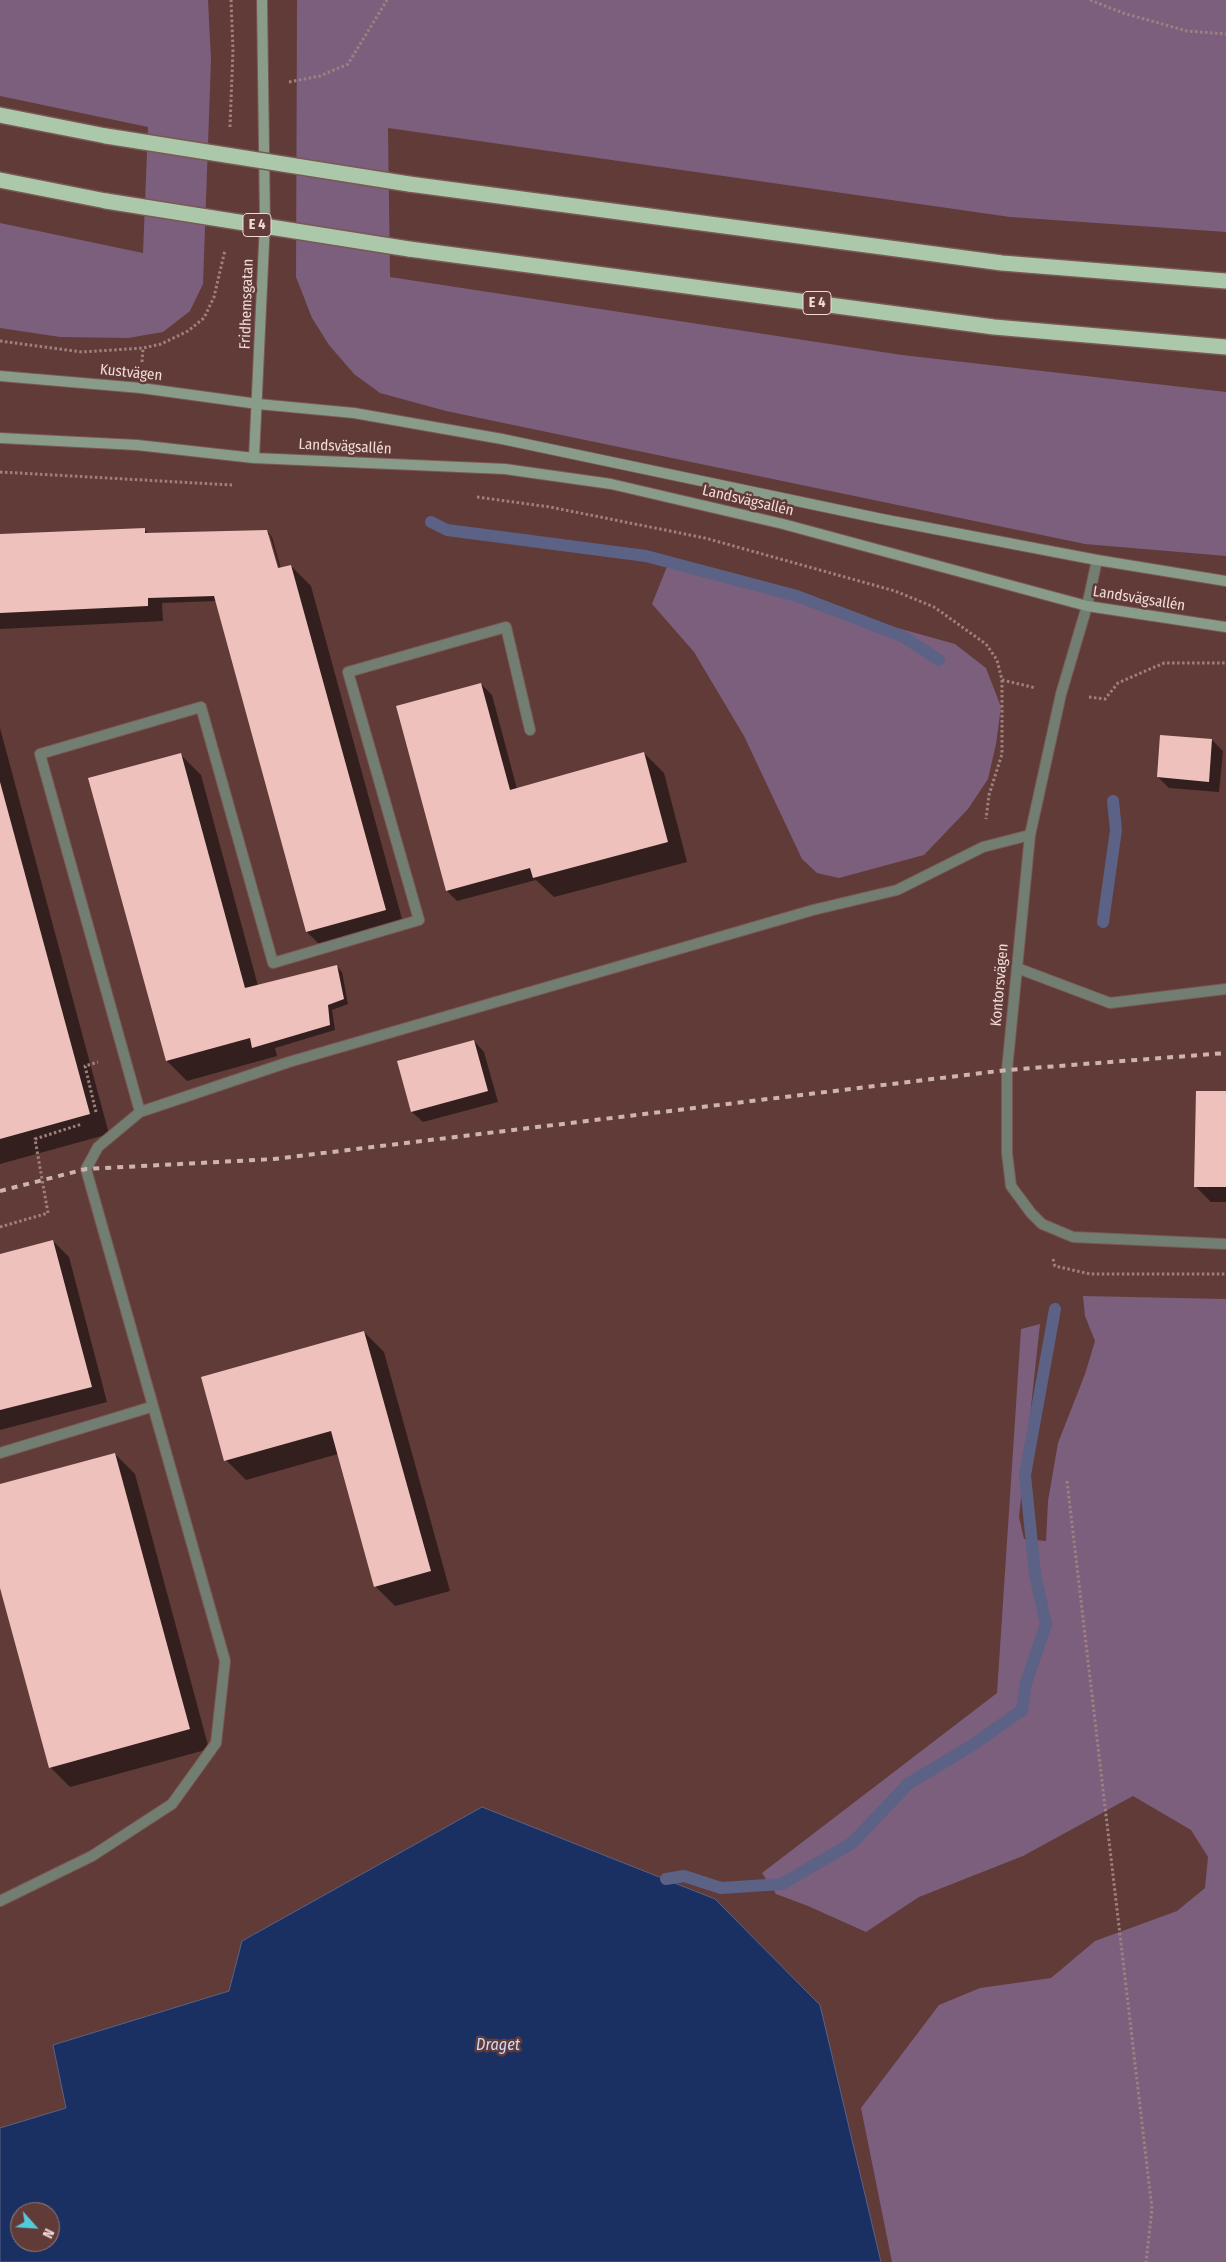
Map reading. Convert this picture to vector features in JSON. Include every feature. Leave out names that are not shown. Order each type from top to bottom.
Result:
[{"type":"highway","points":[[0,115],[106,136],[409,184],[1002,263],[1226,281]]},
{"type":"highway","name":"E 4","points":[[0,180],[106,201],[409,249],[994,327],[1226,347]]},
{"type":"main road","name":"Fridhemsgatan","points":[[254,458],[265,222],[262,0]]},
{"type":"main road","name":"Kustvägen","points":[[0,376],[140,388],[258,404]]},
{"type":"main road","name":"Landsvägsallén","points":[[258,404],[354,413],[502,440],[882,519],[1097,560],[1226,581]]},
{"type":"main road","points":[[0,438],[137,445],[254,458]]},
{"type":"main road","name":"Landsvägsallén","points":[[254,458],[505,469],[611,484],[783,524],[1087,606],[1226,627]]},
{"type":"street","name":"Kontorsvägen","points":[[1097,560],[1087,606],[1061,694],[1030,835],[1008,1070],[1007,1153],[1011,1186],[1031,1213],[1042,1224],[1073,1237],[1226,1244]]},
{"type":"street","points":[[140,1112],[40,754],[201,708],[273,963],[420,920],[348,672],[506,627],[530,730]]},
{"type":"street","points":[[0,1900],[92,1856],[172,1804],[216,1743],[224,1661],[151,1407],[86,1169],[98,1147],[140,1112],[289,1062],[813,910],[897,890],[983,847],[1030,835]]},
{"type":"street","points":[[1017,968],[1110,1003],[1226,989]]},
{"type":"street","points":[[0,1452],[151,1407]]},
{"type":"path","points":[[262,88],[320,76],[348,64],[387,0]]},
{"type":"path","points":[[1090,0],[1187,31],[1226,34]]},
{"type":"path","points":[[0,341],[82,352],[143,348]]},
{"type":"path","points":[[0,472],[233,485]]},
{"type":"path","points":[[473,497],[550,508],[705,538],[771,554],[895,591],[934,607],[969,630],[986,644],[997,660],[1002,680],[1002,754],[989,795],[983,847]]},
{"type":"path","points":[[1105,699],[1118,683],[1164,663],[1226,663]]},
{"type":"path","points":[[98,1119],[85,1066],[124,1054]]},
{"type":"path","points":[[0,1227],[48,1213],[35,1139],[89,1122]]},
{"type":"path","points":[[1067,1481],[1152,2209],[1146,2262]]},
{"type":"shaded area","points":[[0,0],[208,0],[211,60],[203,284],[190,311],[163,332],[128,338],[60,337],[0,328],[0,223],[143,253],[148,127],[0,96]]},
{"type":"shaded area","points":[[297,0],[1226,0],[1226,232],[1010,217],[388,128],[390,277],[902,355],[1226,392],[1226,556],[1085,544],[446,411],[380,393],[354,374],[329,345],[312,318],[296,277]]},
{"type":"shaded area","points":[[668,564],[955,644],[986,668],[1001,707],[996,744],[988,779],[968,809],[924,855],[839,878],[817,873],[802,859],[744,736],[694,652],[652,604]]},
{"type":"shaded area","points":[[1083,1296],[1226,1299],[1226,2262],[892,2262],[861,2108],[939,2005],[980,1988],[1051,1978],[1095,1941],[1177,1911],[1205,1888],[1208,1857],[1191,1830],[1133,1796],[1023,1856],[919,1897],[866,1932],[776,1894],[762,1873],[997,1693],[1021,1329],[1040,1324],[1019,1517],[1024,1539],[1046,1541],[1048,1501],[1058,1443],[1085,1374],[1095,1341],[1085,1316]]},
{"type":"water","name":"Draget","points":[[482,1807],[715,1899],[820,2005],[881,2262],[0,2262],[0,2128],[66,2108],[53,2045],[229,1991],[242,1941]]},
{"type":"building","points":[[145,528],[145,533],[267,530],[278,568],[291,565],[386,910],[306,932],[214,596],[148,598],[148,606],[0,613],[0,534]]},
{"type":"building","points":[[481,683],[510,790],[644,752],[668,842],[533,878],[530,868],[446,891],[396,706]]},
{"type":"building","points":[[1160,735],[1212,739],[1209,782],[1157,777]]},
{"type":"building","points":[[181,753],[245,988],[337,965],[344,999],[328,1005],[330,1025],[252,1048],[250,1038],[166,1061],[88,778]]},
{"type":"building","points":[[0,782],[90,1114],[0,1139]]},
{"type":"building","points":[[474,1040],[488,1091],[411,1112],[397,1061]]},
{"type":"building","points":[[1196,1091],[1226,1091],[1226,1187],[1194,1187]]},
{"type":"building","points":[[53,1240],[92,1387],[0,1410],[0,1254]]},
{"type":"building","points":[[364,1331],[431,1571],[374,1587],[331,1431],[224,1461],[201,1377]]},
{"type":"building","points":[[115,1453],[190,1729],[49,1768],[0,1588],[0,1484]]},
{"type":"waterway","points":[[431,522],[447,530],[646,556],[797,596],[902,636],[939,660]]},
{"type":"waterway","points":[[1103,922],[1116,830],[1113,801]]},
{"type":"waterway","points":[[666,1879],[684,1876],[721,1888],[782,1884],[852,1843],[908,1784],[974,1744],[1022,1710],[1026,1683],[1046,1624],[1035,1574],[1025,1475],[1055,1309]]},
{"type":"railway","points":[[0,1191],[86,1169],[274,1159],[1007,1070],[1226,1053]]}]
